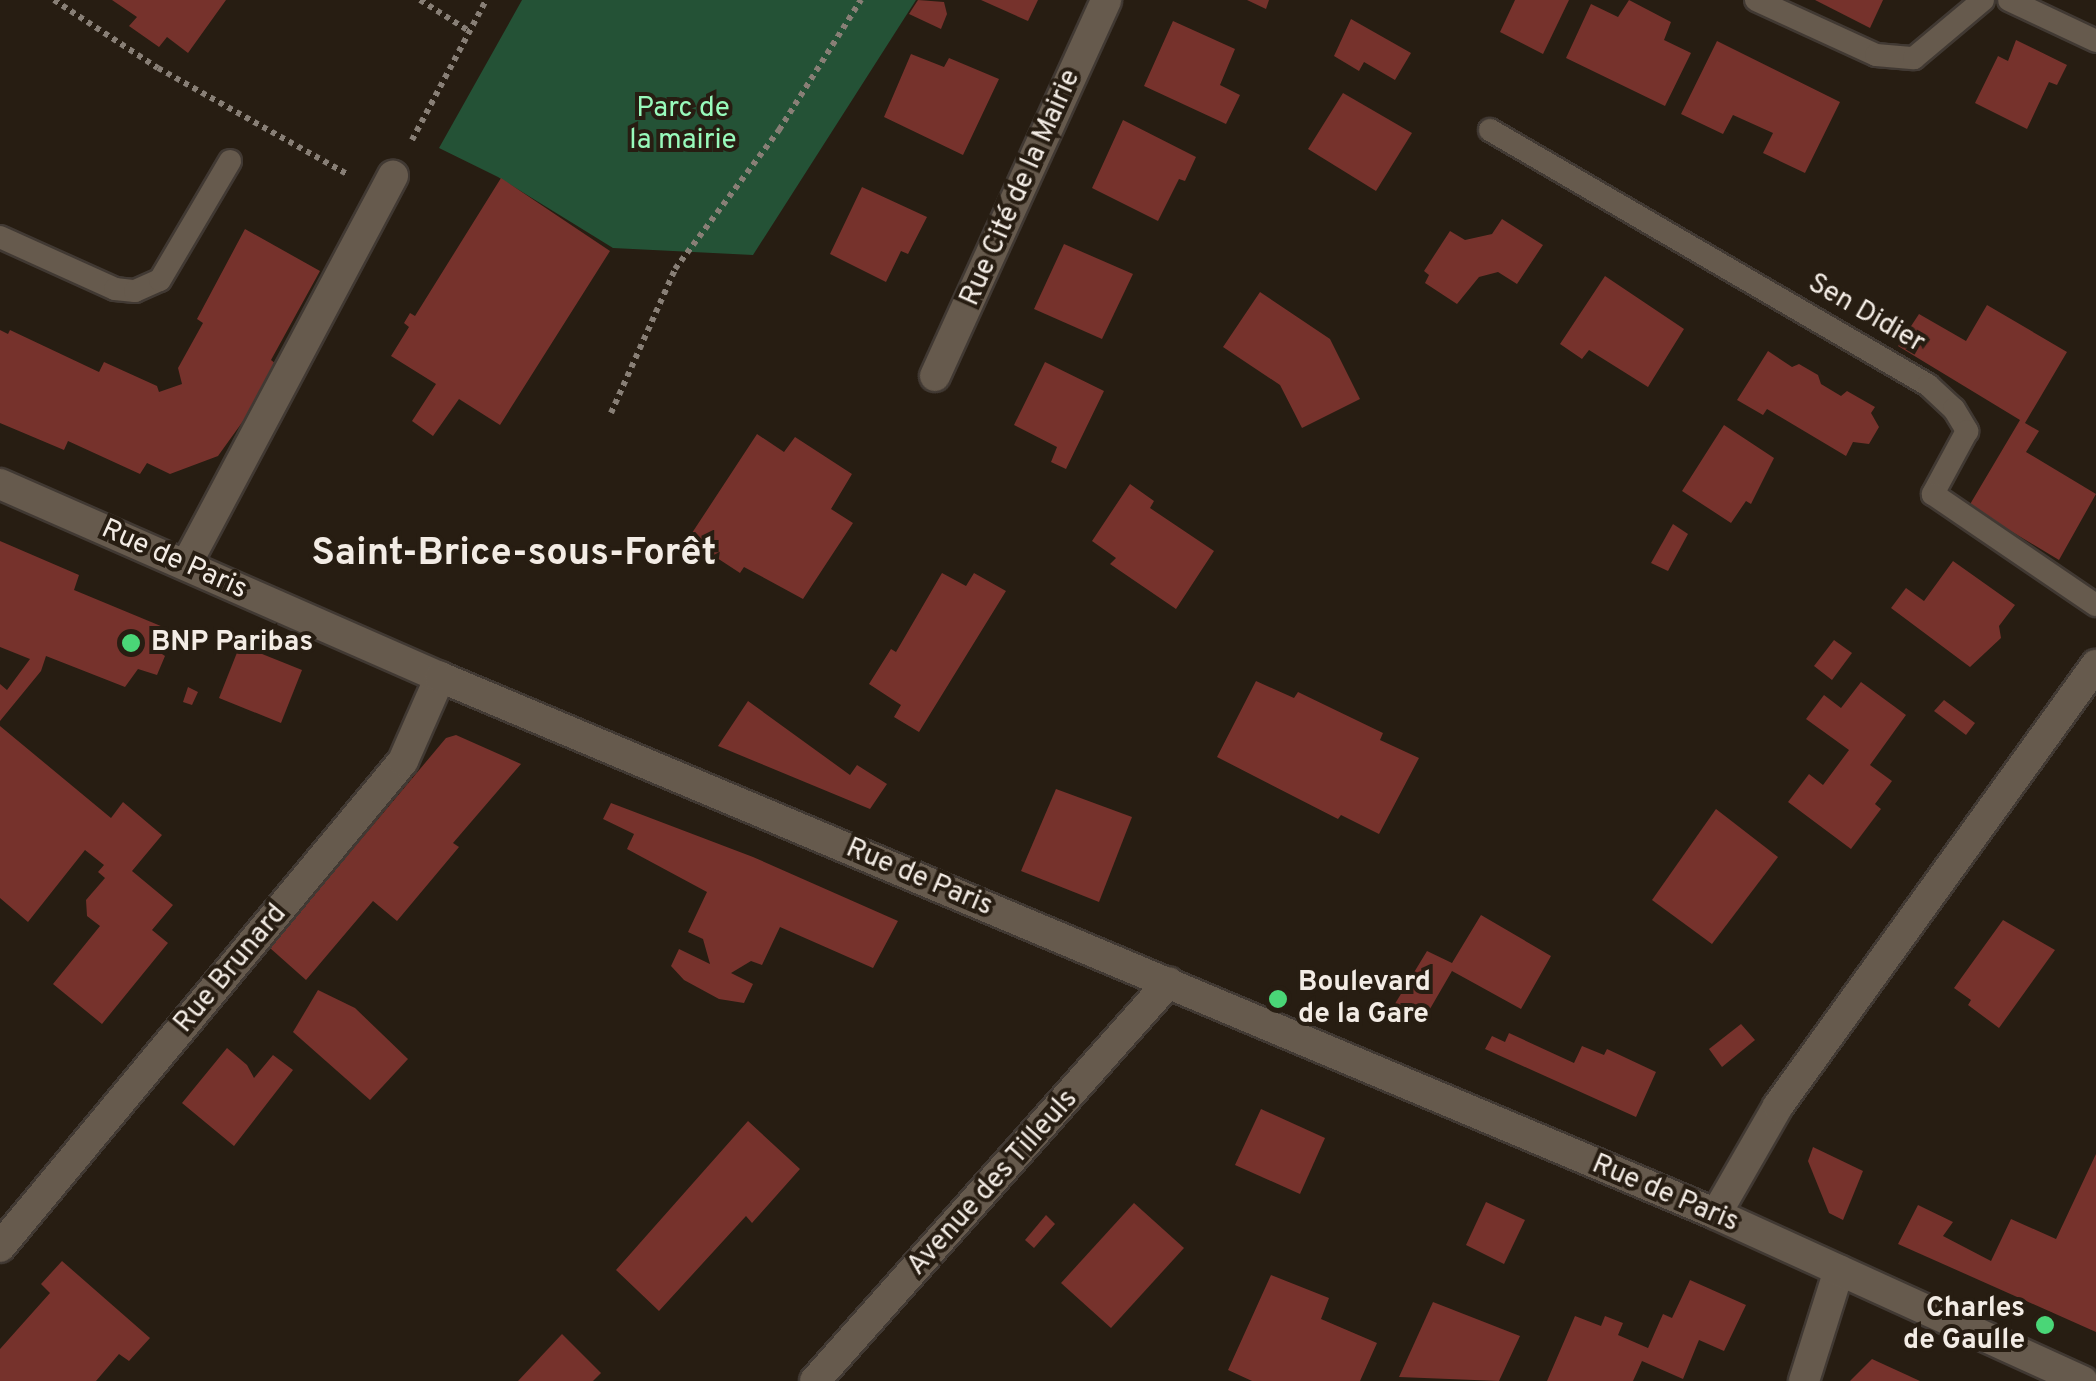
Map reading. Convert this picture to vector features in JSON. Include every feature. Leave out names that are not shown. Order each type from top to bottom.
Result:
[{"type":"street","name":"Rue Cité de la Mairie","points":[[935,376],[1106,0]]},
{"type":"street","points":[[186,565],[388,185]]},
{"type":"street","name":"Rue de Paris","points":[[0,484],[440,677],[1716,1214],[2083,1381]]},
{"type":"street","points":[[1716,1214],[1778,1106],[2096,666]]},
{"type":"street","name":"Rue Brunard","points":[[0,1247],[403,761],[440,677]]},
{"type":"street","name":"Avenue des Tilleuls","points":[[815,1381],[1169,982]]},
{"type":"street","points":[[1804,1381],[1838,1270]]},
{"type":"lane","points":[[1756,0],[1876,55],[1914,58],[1983,0]]},
{"type":"lane","points":[[2009,0],[2096,41]]},
{"type":"lane","name":"Sen Didier","points":[[1490,130],[1928,385],[1954,409],[1966,431],[1934,494],[2096,604]]},
{"type":"lane","points":[[0,236],[115,290],[135,291],[160,280],[230,161]]},
{"type":"path","points":[[54,0],[158,68],[388,185],[486,0]]},
{"type":"path","points":[[420,0],[470,32]]},
{"type":"path","points":[[611,413],[675,269],[779,130],[861,0]]},
{"type":"green space","name":"Parc de la mairie","points":[[522,0],[916,0],[753,255],[613,248],[498,177],[439,148]]},
{"type":"building","points":[[112,0],[226,0],[188,53],[167,37],[159,47],[129,26],[137,17]]},
{"type":"building","points":[[918,0],[944,2],[947,14],[941,29],[909,14]]},
{"type":"building","points":[[981,0],[1038,0],[1028,21]]},
{"type":"building","points":[[1247,0],[1269,0],[1266,9]]},
{"type":"building","points":[[1515,0],[1569,0],[1543,54],[1500,32]]},
{"type":"building","points":[[1629,0],[1671,22],[1664,40],[1691,53],[1665,106],[1566,58],[1591,4],[1618,17]]},
{"type":"building","points":[[1815,0],[1883,0],[1870,28]]},
{"type":"building","points":[[1351,19],[1411,53],[1395,80],[1364,62],[1359,71],[1334,56]]},
{"type":"building","points":[[1173,21],[1235,49],[1220,85],[1240,95],[1226,124],[1144,86]]},
{"type":"building","points":[[2016,40],[2067,65],[2057,85],[2049,82],[2027,129],[1975,103],[1998,56],[2008,61]]},
{"type":"building","points":[[1717,41],[1840,102],[1805,173],[1763,153],[1773,133],[1733,115],[1723,134],[1681,114]]},
{"type":"building","points":[[911,54],[944,67],[949,58],[999,79],[963,155],[884,117]]},
{"type":"building","points":[[1343,93],[1412,133],[1376,191],[1308,149]]},
{"type":"building","points":[[1123,120],[1196,157],[1185,181],[1179,179],[1158,221],[1092,188]]},
{"type":"building","points":[[501,178],[610,251],[500,425],[459,399],[433,436],[412,421],[436,384],[391,356],[409,327],[404,323],[410,313],[415,316]]},
{"type":"building","points":[[862,187],[927,217],[908,254],[901,251],[886,282],[830,254]]},
{"type":"building","points":[[1502,219],[1543,245],[1517,284],[1498,272],[1479,277],[1457,304],[1425,283],[1429,275],[1424,271],[1450,231],[1465,240],[1492,234]]},
{"type":"building","points":[[245,229],[320,271],[271,360],[276,364],[251,410],[218,456],[170,474],[147,463],[140,474],[68,441],[64,450],[0,423],[0,330],[8,334],[10,330],[99,372],[104,362],[157,386],[159,392],[182,384],[178,368],[203,323],[197,319]]},
{"type":"building","points":[[1064,244],[1133,274],[1102,339],[1034,309]]},
{"type":"building","points":[[1605,276],[1684,329],[1648,387],[1589,350],[1582,359],[1560,344]]},
{"type":"building","points":[[1260,292],[1330,339],[1360,399],[1302,428],[1280,385],[1223,347]]},
{"type":"building","points":[[1987,305],[2067,352],[2025,423],[2039,431],[2026,452],[2096,494],[2059,560],[1969,506],[2020,420],[1898,346],[1919,314],[1966,341]]},
{"type":"building","points":[[1768,351],[1792,367],[1799,364],[1818,375],[1821,384],[1841,396],[1847,391],[1875,407],[1871,413],[1879,427],[1869,444],[1853,442],[1846,456],[1767,409],[1763,415],[1737,400]]},
{"type":"building","points":[[1045,362],[1104,391],[1066,469],[1051,462],[1057,447],[1014,425]]},
{"type":"building","points":[[1724,425],[1774,458],[1751,504],[1746,501],[1731,523],[1682,491]]},
{"type":"building","points":[[757,434],[784,452],[795,437],[852,474],[831,509],[853,523],[803,599],[744,567],[740,573],[711,554],[714,549],[692,533]]},
{"type":"building","points":[[1130,484],[1154,501],[1150,508],[1214,551],[1176,609],[1110,564],[1116,558],[1092,541]]},
{"type":"building","points":[[1673,524],[1688,534],[1668,571],[1651,563]]},
{"type":"building","points":[[0,541],[79,575],[74,590],[168,629],[159,652],[165,656],[157,675],[138,669],[125,687],[46,656],[41,671],[0,721],[0,684],[7,690],[30,659],[0,647]]},
{"type":"building","points":[[1953,561],[2015,605],[1999,626],[2001,638],[1970,667],[1891,608],[1906,588],[1924,601]]},
{"type":"building","points":[[942,573],[966,586],[974,573],[1006,591],[919,732],[894,717],[901,705],[869,684],[891,649],[896,652]]},
{"type":"building","points":[[1834,640],[1852,653],[1832,680],[1814,666]]},
{"type":"building","points":[[240,645],[302,670],[281,723],[219,698]]},
{"type":"building","points":[[1256,681],[1294,698],[1298,692],[1383,733],[1380,740],[1419,758],[1379,834],[1341,815],[1338,819],[1217,757]]},
{"type":"building","points":[[1861,682],[1906,715],[1870,765],[1892,781],[1875,804],[1881,809],[1851,849],[1788,802],[1809,774],[1823,785],[1849,750],[1806,719],[1824,695],[1841,708]]},
{"type":"building","points":[[188,687],[198,692],[192,705],[183,702]]},
{"type":"building","points":[[1944,700],[1975,723],[1966,735],[1934,711]]},
{"type":"building","points":[[748,701],[850,775],[857,765],[887,784],[870,809],[718,746]]},
{"type":"building","points":[[0,726],[111,818],[123,802],[162,835],[132,871],[173,905],[152,930],[168,943],[102,1024],[53,984],[100,926],[87,916],[86,900],[105,878],[98,872],[104,865],[85,850],[28,922],[0,898]]},
{"type":"building","points":[[456,735],[521,764],[453,843],[459,847],[397,921],[373,901],[306,980],[270,948],[446,738]]},
{"type":"building","points":[[1056,789],[1132,817],[1099,902],[1021,871]]},
{"type":"building","points":[[611,803],[753,857],[898,921],[873,968],[780,927],[762,965],[751,961],[731,973],[753,984],[744,1003],[719,999],[684,980],[671,966],[679,949],[710,964],[703,939],[688,932],[707,892],[627,849],[634,834],[603,819]]},
{"type":"building","points":[[1716,809],[1778,857],[1712,944],[1652,900]]},
{"type":"building","points":[[1481,915],[1551,956],[1521,1009],[1452,971],[1423,1021],[1393,1007],[1427,951],[1452,963]]},
{"type":"building","points":[[2003,920],[2055,950],[1999,1028],[1968,1005],[1971,1000],[1954,988]]},
{"type":"building","points":[[318,990],[355,1008],[408,1059],[370,1100],[293,1032]]},
{"type":"building","points":[[1741,1024],[1755,1040],[1722,1067],[1709,1049]]},
{"type":"building","points":[[1509,1033],[1574,1063],[1582,1046],[1604,1055],[1607,1049],[1656,1072],[1636,1117],[1485,1049],[1492,1036],[1505,1042]]},
{"type":"building","points":[[227,1048],[247,1065],[254,1078],[273,1055],[293,1070],[234,1146],[182,1103]]},
{"type":"building","points":[[1261,1109],[1325,1138],[1300,1194],[1235,1165]]},
{"type":"building","points":[[748,1121],[800,1169],[752,1223],[746,1216],[659,1311],[616,1270]]},
{"type":"building","points":[[1813,1147],[1863,1171],[1843,1220],[1829,1213],[1808,1161]]},
{"type":"building","points":[[2096,1154],[2096,1332],[1898,1244],[1918,1205],[1953,1222],[1943,1236],[1991,1261],[2011,1219],[2056,1239]]},
{"type":"building","points":[[1486,1202],[1525,1220],[1504,1264],[1466,1245]]},
{"type":"building","points":[[1134,1203],[1184,1248],[1111,1328],[1061,1283]]},
{"type":"building","points":[[1046,1215],[1055,1224],[1034,1248],[1025,1240]]},
{"type":"building","points":[[62,1261],[150,1338],[129,1361],[119,1354],[96,1381],[0,1381],[0,1349],[50,1293],[41,1284]]},
{"type":"building","points":[[1271,1275],[1329,1298],[1321,1319],[1377,1343],[1360,1381],[1252,1381],[1228,1370]]},
{"type":"building","points":[[1690,1280],[1746,1305],[1724,1351],[1699,1340],[1683,1379],[1642,1361],[1633,1381],[1547,1381],[1575,1316],[1601,1326],[1605,1316],[1623,1323],[1618,1335],[1648,1348],[1663,1314],[1672,1318]]},
{"type":"building","points":[[1433,1302],[1520,1336],[1499,1381],[1399,1377]]},
{"type":"building","points":[[562,1334],[601,1373],[593,1381],[518,1381]]},
{"type":"building","points":[[1872,1359],[1920,1381],[1850,1381]]},
{"type":"place","name":"BNP Paribas","points":[[131,643]]},
{"type":"place","name":"Boulevard de la Gare","points":[[1278,999]]},
{"type":"place","name":"Charles de Gaulle","points":[[2045,1325]]},
{"type":"district","name":"Saint-Brice-sous-Forêt","points":[[514,555]]}]
